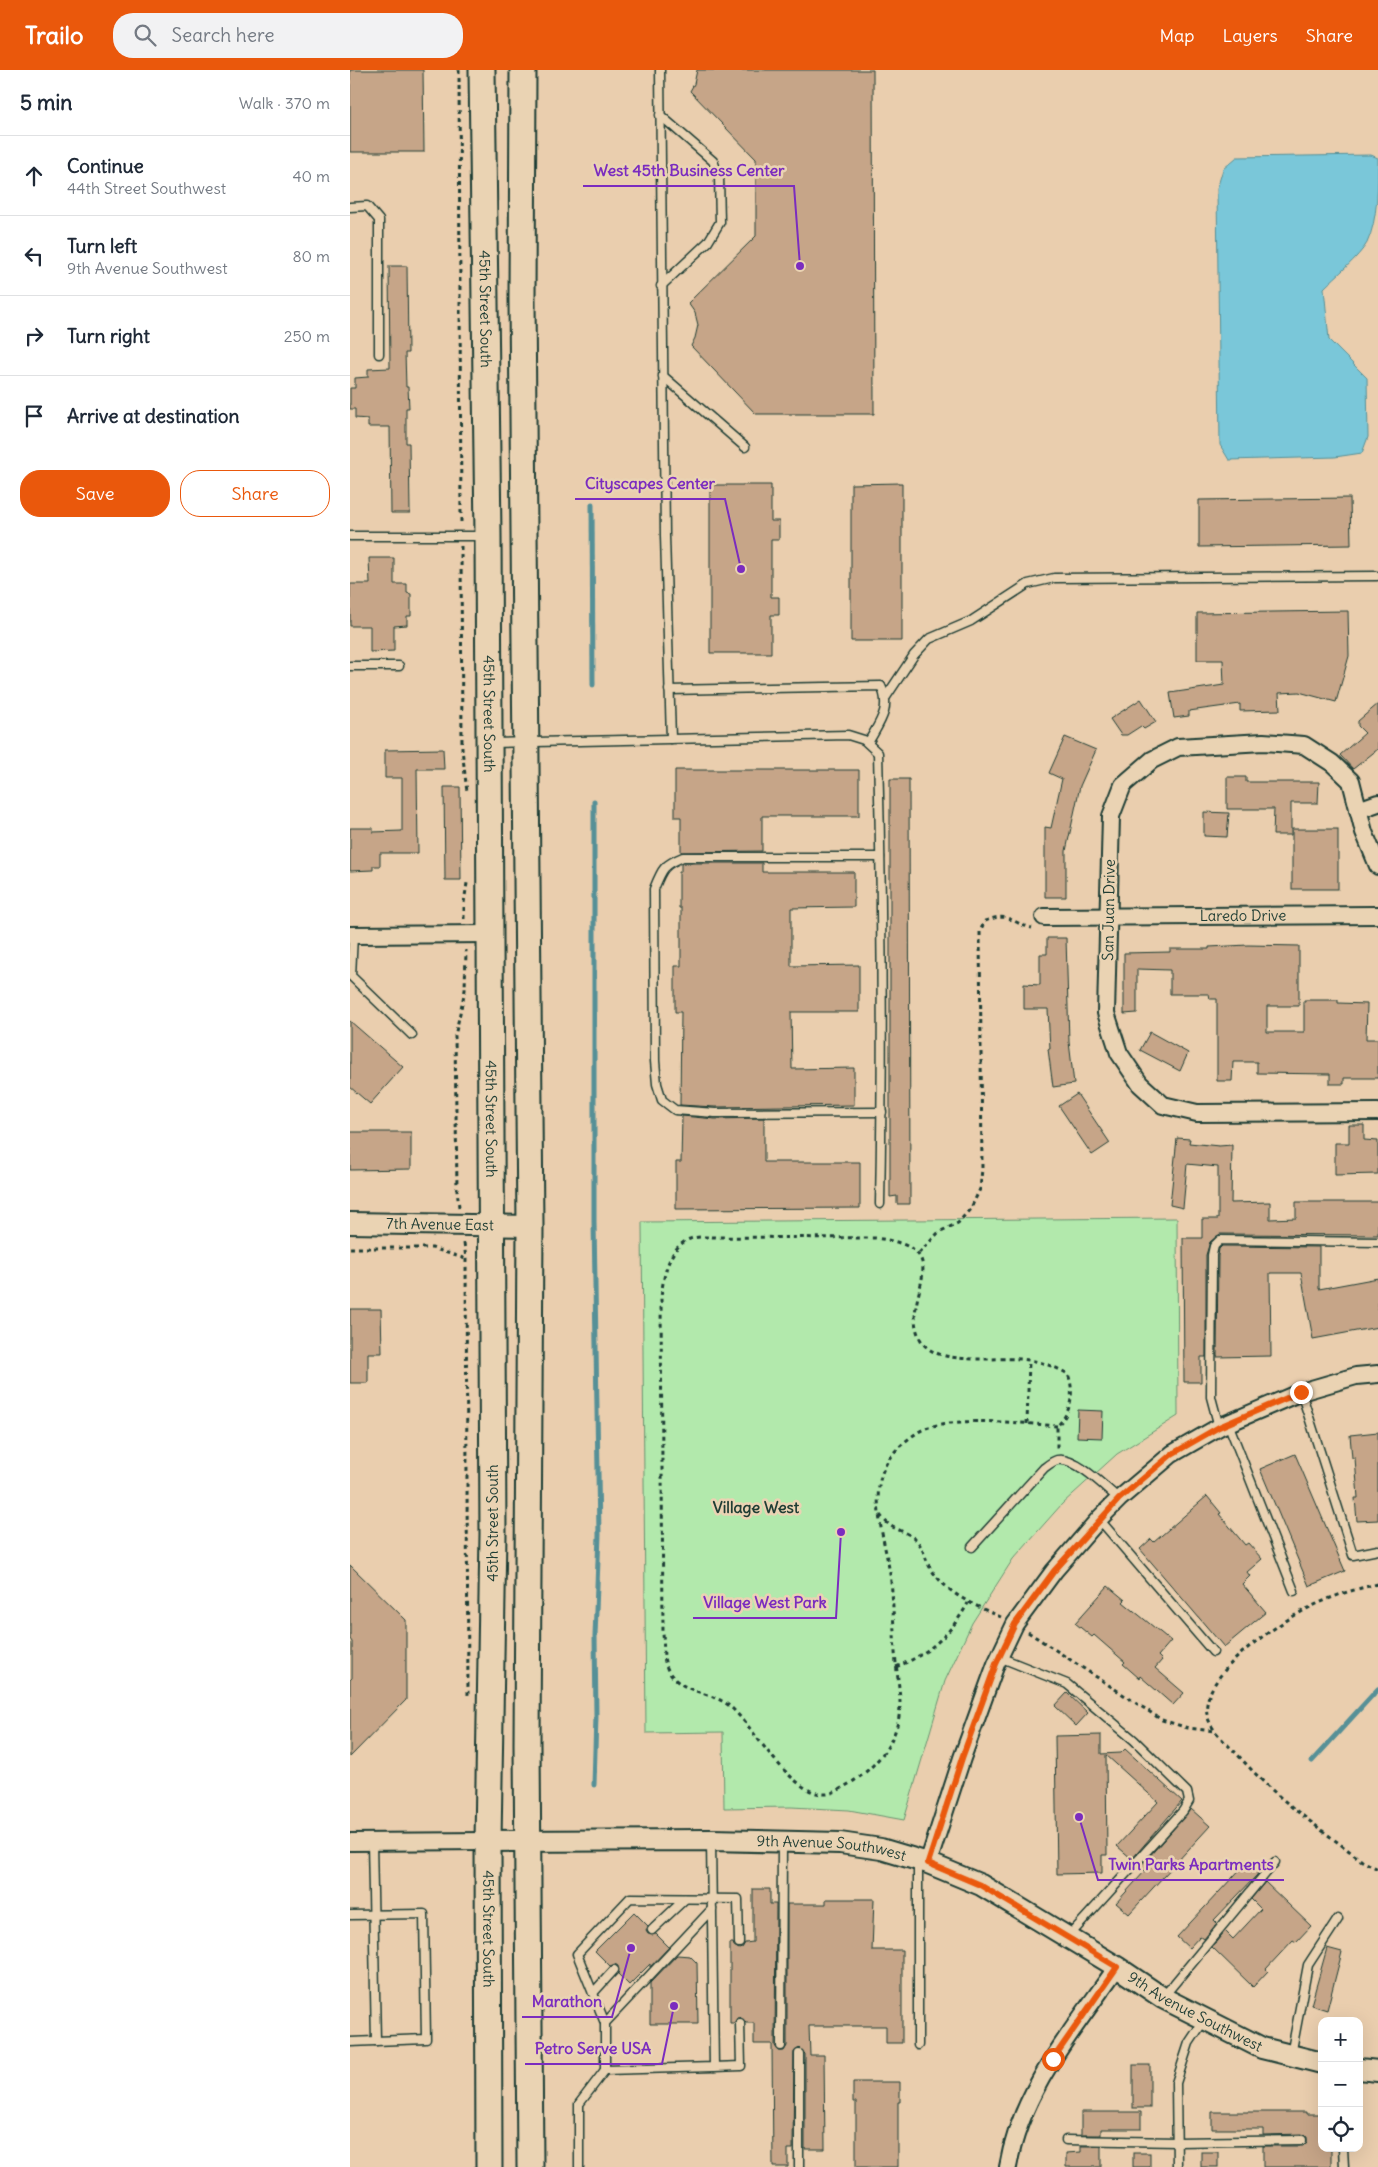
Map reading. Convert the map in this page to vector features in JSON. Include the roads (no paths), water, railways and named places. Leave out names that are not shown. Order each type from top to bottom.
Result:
[{"type":"main road","name":"45th Street South","points":[[482,70],[490,743],[493,1534],[488,1841],[488,2167]]},
{"type":"main road","points":[[523,70],[522,300],[530,1226],[528,1841],[530,2167]]},
{"type":"main road","points":[[488,2028],[501,2106],[500,2167]]},
{"type":"street","name":"San Juan Drive","points":[[1378,866],[1364,832],[1351,781],[1332,763],[1304,745],[1263,742],[1178,747],[1152,760],[1123,785],[1111,816],[1106,1013],[1119,1053],[1140,1084],[1163,1105],[1197,1113],[1378,1112]]},
{"type":"street","points":[[1358,810],[1378,803]]},
{"type":"street","name":"Laredo Drive","points":[[1044,917],[1378,915]]},
{"type":"street","points":[[351,935],[491,934]]},
{"type":"street","name":"7th Avenue East","points":[[350,1223],[530,1226]]},
{"type":"street","points":[[923,1862],[1000,1657],[1015,1624],[1054,1571],[1099,1519],[1119,1499],[1172,1454],[1223,1425],[1301,1392],[1356,1376],[1378,1374]]},
{"type":"street","name":"9th Avenue Southwest","points":[[350,1842],[711,1840],[840,1843],[881,1849],[923,1862],[980,1885],[1117,1967],[1163,1998],[1262,2048],[1318,2062]]},
{"type":"street","points":[[1008,2167],[1026,2104],[1053,2059],[1117,1967]]},
{"type":"street","points":[[1363,2069],[1378,2071]]},
{"type":"lane","points":[[660,70],[663,376],[671,739]]},
{"type":"lane","points":[[660,115],[713,161],[719,176],[720,222],[708,242],[662,286]]},
{"type":"lane","points":[[350,206],[367,206],[380,220],[379,354]]},
{"type":"lane","points":[[663,376],[745,446]]},
{"type":"lane","points":[[350,536],[488,536]]},
{"type":"lane","points":[[886,697],[914,655],[929,639],[971,621],[1028,584],[1054,578],[1377,576]]},
{"type":"lane","points":[[350,666],[399,666]]},
{"type":"lane","points":[[670,690],[881,686],[886,697],[885,710],[868,743]]},
{"type":"lane","points":[[490,743],[848,734],[864,740],[878,753],[882,1112],[880,1204]]},
{"type":"lane","points":[[880,857],[683,857],[668,863],[660,874],[654,889],[655,1062],[656,1084],[662,1100],[675,1110],[715,1113],[882,1112]]},
{"type":"lane","points":[[351,935],[351,976],[412,1035]]},
{"type":"lane","points":[[1294,1591],[1211,1397],[1212,1255],[1214,1246],[1220,1240],[1378,1242]]},
{"type":"lane","points":[[1301,1392],[1353,1555],[1378,1550]]},
{"type":"lane","points":[[972,1547],[1044,1468],[1058,1460],[1070,1461],[1083,1469],[1119,1499]]},
{"type":"lane","points":[[1099,1519],[1213,1652]]},
{"type":"lane","points":[[1000,1657],[1067,1684],[1134,1740],[1187,1792],[1189,1801],[1183,1811],[1067,1938]]},
{"type":"lane","points":[[711,1840],[714,2067]]},
{"type":"lane","points":[[372,1842],[376,2041]]},
{"type":"lane","points":[[781,2046],[782,1842]]},
{"type":"lane","points":[[918,2045],[923,1862]]},
{"type":"lane","points":[[1163,1998],[1275,1862]]},
{"type":"lane","points":[[579,2167],[579,2104],[605,2070],[605,2023],[577,1954],[630,1898],[738,1899],[739,1943]]},
{"type":"lane","points":[[652,1930],[684,1899]]},
{"type":"lane","points":[[605,2023],[712,1909]]},
{"type":"lane","points":[[350,1915],[424,1914],[426,2039],[350,2042]]},
{"type":"lane","points":[[1291,2055],[1308,1965],[1338,1919]]},
{"type":"lane","points":[[593,1993],[614,1970]]},
{"type":"lane","points":[[1177,2167],[1176,2083],[1189,2044],[1204,2019]]},
{"type":"lane","points":[[605,2070],[741,2066],[740,2023]]},
{"type":"lane","points":[[798,2054],[799,2167]]},
{"type":"lane","points":[[1066,2140],[1177,2142],[1302,2140]]},
{"type":"lane","points":[[1343,2152],[1344,2167]]},
{"type":"water","points":[[1371,155],[1378,158],[1378,168],[1377,201],[1371,234],[1359,254],[1324,288],[1329,340],[1367,378],[1368,437],[1362,453],[1335,457],[1229,460],[1220,445],[1217,189],[1223,169],[1237,157]]},
{"type":"waterway","points":[[592,504],[593,685]]},
{"type":"waterway","points":[[594,801],[594,1221],[599,1535],[595,1636],[596,1716],[594,1785]]},
{"type":"waterway","points":[[1312,1761],[1378,1689]]},
{"type":"place","name":"West 45th Business Center","points":[[800,266]]},
{"type":"place","name":"Cityscapes Center","points":[[741,569]]},
{"type":"place","name":"Village West Park","points":[[841,1532]]},
{"type":"place","name":"Twin Parks Apartments","points":[[1079,1817]]},
{"type":"place","name":"Marathon","points":[[631,1948]]},
{"type":"place","name":"Petro Serve USA","points":[[674,2006]]},
{"type":"district","name":"Village West","points":[[756,1507]]}]
